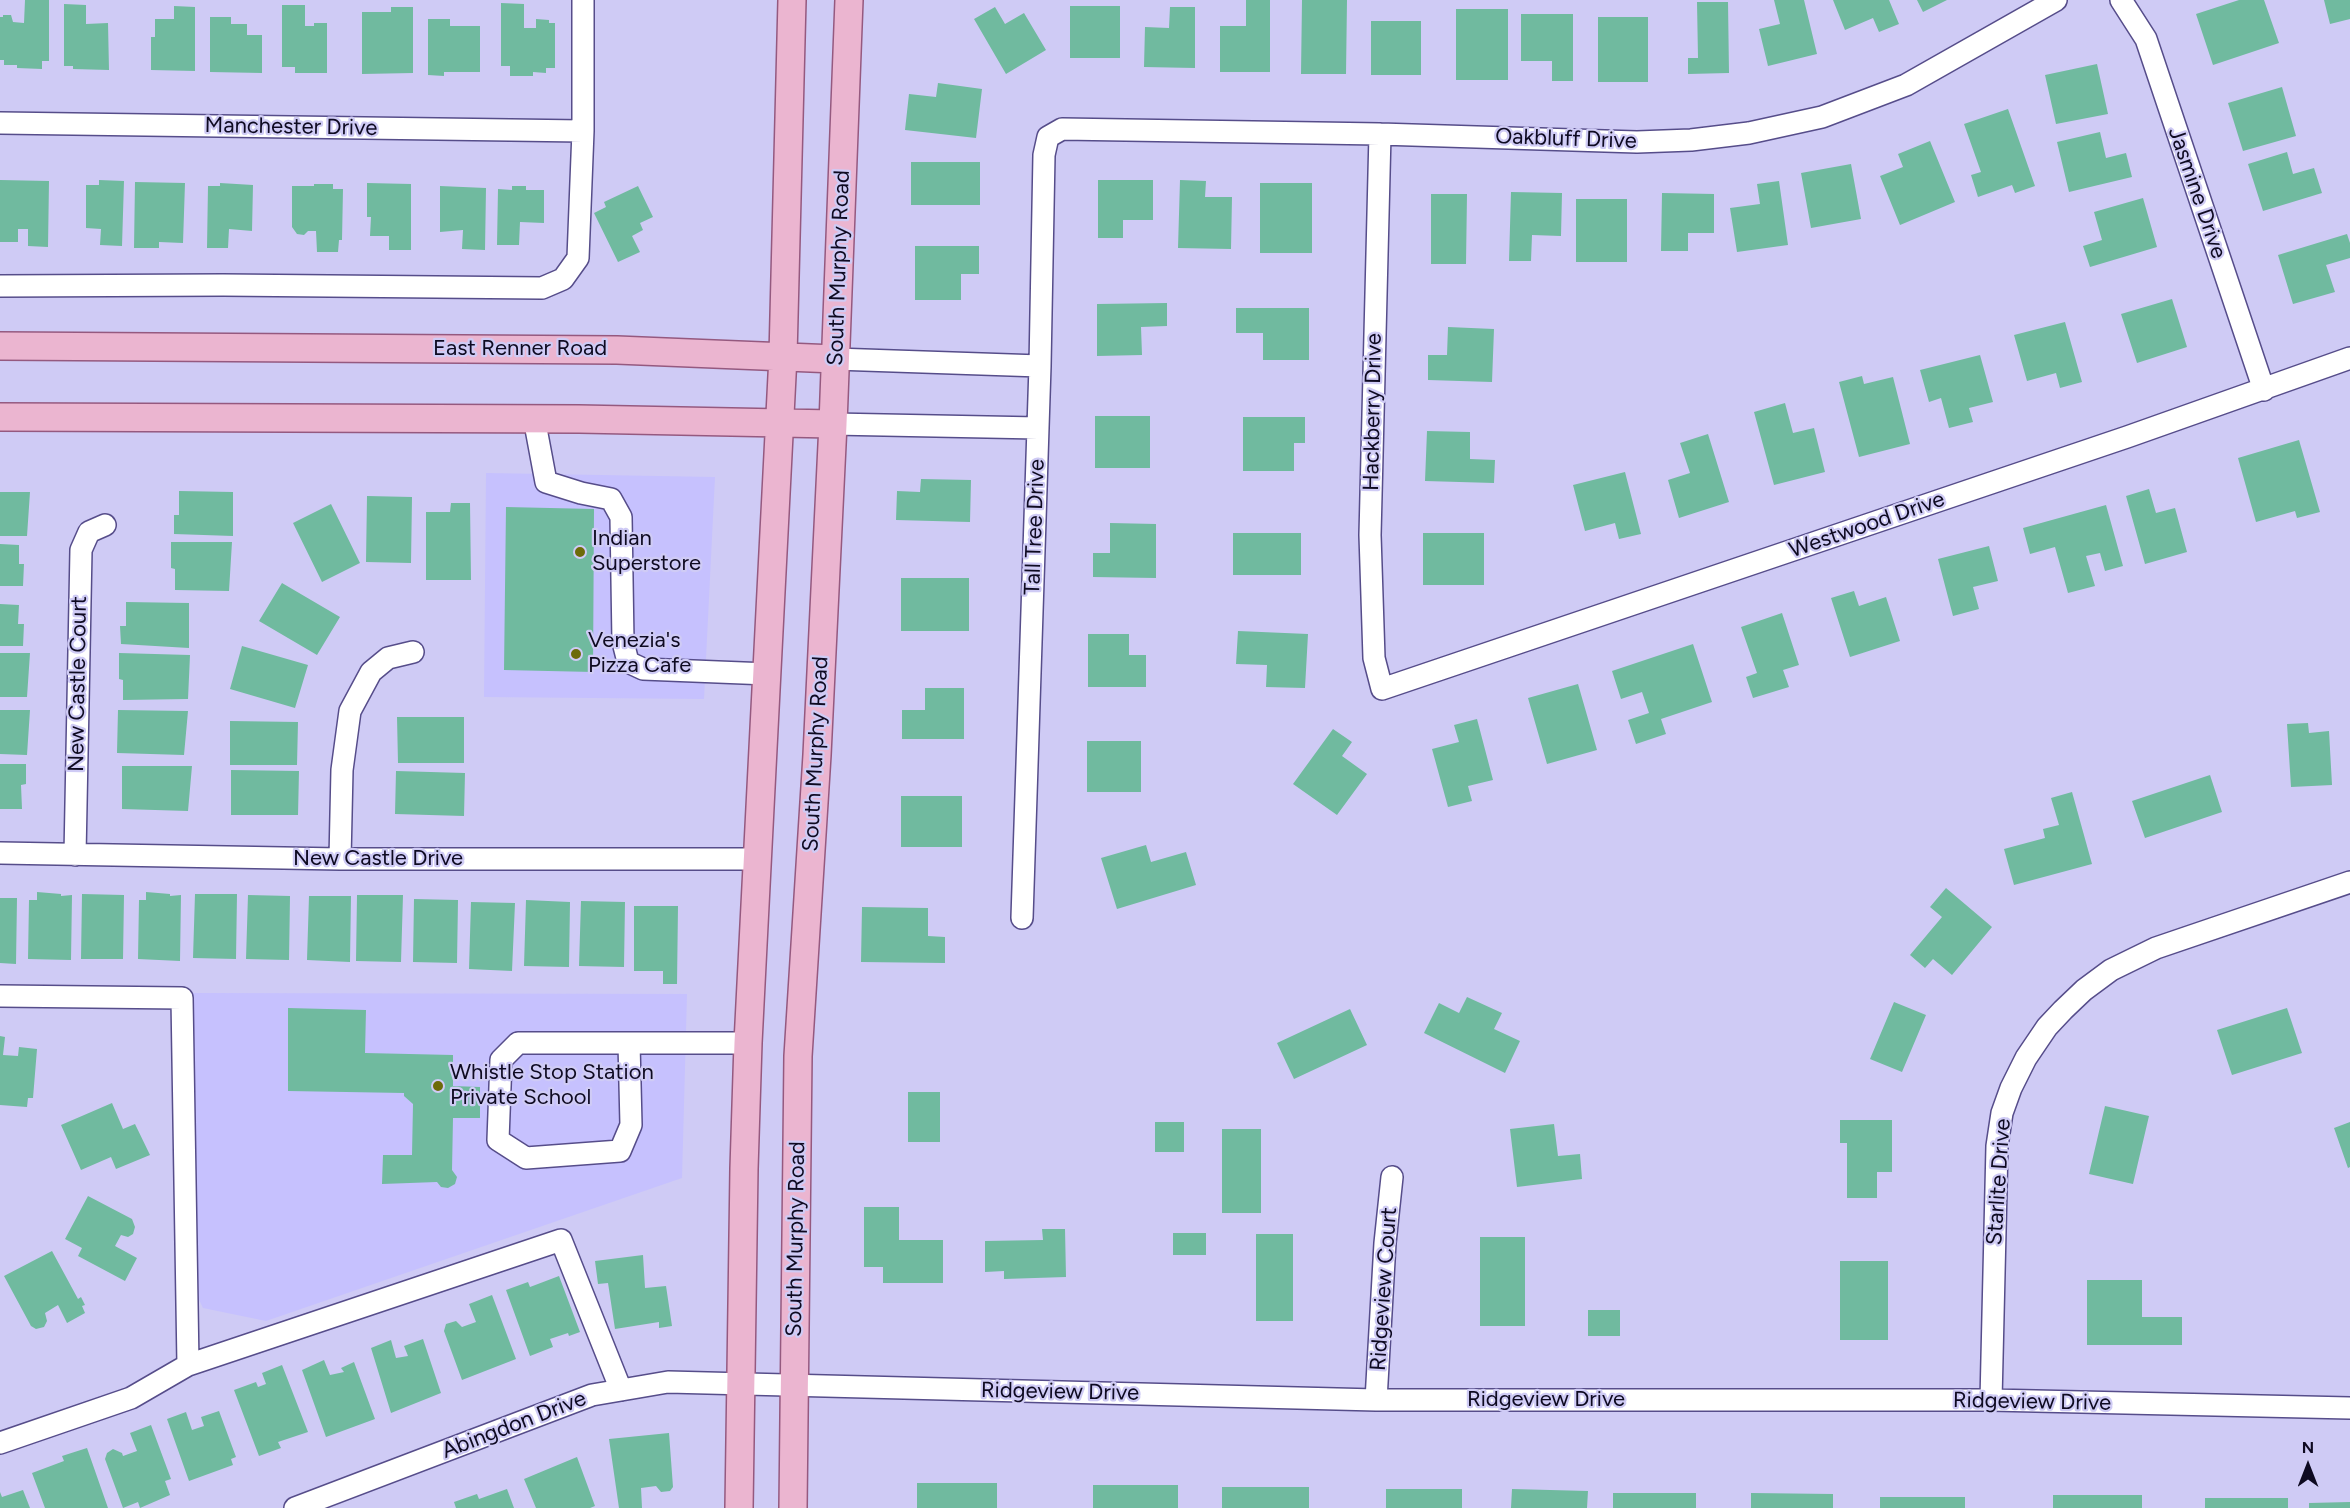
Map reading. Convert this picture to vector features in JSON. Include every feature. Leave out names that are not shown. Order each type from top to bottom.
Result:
[{"type":"main road","points":[[739,1508],[748,1043],[783,356],[792,0]]},
{"type":"main road","name":"South Murphy Road","points":[[793,1508],[798,1056],[817,755],[833,424],[849,0]]},
{"type":"main road","name":"East Renner Road","points":[[0,346],[617,350],[835,358]]},
{"type":"main road","points":[[0,417],[534,418],[833,424]]},
{"type":"street","points":[[0,286],[223,285],[542,288],[563,279],[578,258],[583,131],[583,0]]},
{"type":"street","name":"Oakbluff Drive","points":[[1048,136],[1062,129],[1380,134],[1637,142],[1691,140],[1749,133],[1822,117],[1906,85],[2056,0]]},
{"type":"street","name":"Jasmine Drive","points":[[2121,0],[2146,39],[2264,390]]},
{"type":"street","name":"Manchester Drive","points":[[0,123],[583,131]]},
{"type":"street","name":"Hackberry Drive","points":[[1380,134],[1370,535],[1374,658],[1382,690]]},
{"type":"street","name":"Tall Tree Drive","points":[[1022,918],[1040,366],[1044,155],[1048,136]]},
{"type":"street","name":"East Renner Road","points":[[835,358],[1040,366]]},
{"type":"street","name":"Westwood Drive","points":[[1382,690],[2264,390],[2350,358]]},
{"type":"street","points":[[534,418],[546,483],[611,499],[621,517],[623,642],[628,662],[643,669],[768,675]]},
{"type":"street","points":[[833,424],[1038,428]]},
{"type":"street","name":"New Castle Court","points":[[75,855],[81,550],[89,532],[105,525]]},
{"type":"street","points":[[340,859],[342,770],[350,711],[371,672],[388,658],[413,652]]},
{"type":"street","name":"New Castle Drive","points":[[0,853],[340,859],[756,859]]},
{"type":"street","name":"Starlite Drive","points":[[1991,1400],[1997,1146],[2002,1113],[2011,1088],[2031,1050],[2062,1010],[2111,970],[2156,948],[2350,882]]},
{"type":"street","points":[[0,996],[182,999],[188,1365]]},
{"type":"street","points":[[629,1043],[631,1125],[620,1151],[526,1158],[498,1140],[501,1060],[518,1043],[629,1043],[748,1043]]},
{"type":"street","name":"Ridgeview Court","points":[[1376,1400],[1385,1243],[1392,1177]]},
{"type":"street","points":[[0,1443],[131,1398],[188,1365],[561,1240],[621,1390]]},
{"type":"street","name":"Abingdon Drive","points":[[295,1508],[592,1395],[668,1382],[742,1384]]},
{"type":"street","name":"Ridgeview Drive","points":[[742,1384],[1376,1400],[1991,1400],[2350,1408]]},
{"type":"shaded area","points":[[486,473],[715,477],[704,699],[484,697]]},
{"type":"shaded area","name":"Whistle Stop Station Private School","points":[[192,993],[687,994],[682,1178],[266,1321],[203,1308],[192,1285]]},
{"type":"building","points":[[25,0],[49,0],[49,61],[42,61],[42,69],[17,68],[17,65],[4,65],[4,60],[0,60],[0,17],[11,15],[13,22],[24,23]]},
{"type":"building","points":[[1246,0],[1270,0],[1270,72],[1220,72],[1220,26],[1246,26]]},
{"type":"building","points":[[1302,0],[1347,0],[1346,74],[1301,74]]},
{"type":"building","points":[[1774,0],[1804,0],[1817,54],[1768,66],[1759,29],[1780,24]]},
{"type":"building","points":[[1833,0],[1889,0],[1899,24],[1879,32],[1873,18],[1845,30]]},
{"type":"building","points":[[1917,0],[1947,0],[1923,12]]},
{"type":"building","points":[[2239,0],[2264,0],[2279,43],[2213,65],[2196,14]]},
{"type":"building","points":[[2324,0],[2350,0],[2350,19],[2330,24]]},
{"type":"building","points":[[1697,2],[1728,2],[1729,73],[1688,74],[1688,58],[1698,58]]},
{"type":"building","points":[[501,3],[524,4],[524,28],[536,28],[536,19],[555,23],[555,68],[546,68],[546,73],[533,72],[533,76],[510,76],[510,66],[501,66]]},
{"type":"building","points":[[64,4],[86,5],[86,24],[108,23],[109,70],[73,69],[73,66],[64,66]]},
{"type":"building","points":[[282,5],[305,5],[305,26],[327,23],[327,73],[295,73],[295,67],[282,67]]},
{"type":"building","points":[[174,6],[195,7],[195,71],[151,70],[151,37],[155,37],[155,19],[174,19]]},
{"type":"building","points":[[1070,6],[1120,6],[1120,58],[1070,58]]},
{"type":"building","points":[[391,7],[413,7],[413,73],[362,74],[362,12],[391,12]]},
{"type":"building","points":[[995,7],[1005,24],[1024,13],[1046,50],[1006,74],[974,19]]},
{"type":"building","points":[[1170,7],[1195,7],[1195,68],[1144,67],[1145,27],[1169,28]]},
{"type":"building","points":[[1456,9],[1508,9],[1508,80],[1456,80]]},
{"type":"building","points":[[1521,14],[1573,14],[1573,81],[1552,81],[1552,61],[1521,61]]},
{"type":"building","points":[[210,17],[231,17],[231,24],[247,24],[247,35],[262,35],[262,73],[210,72]]},
{"type":"building","points":[[1598,17],[1648,17],[1648,82],[1598,82]]},
{"type":"building","points":[[428,19],[450,19],[450,26],[480,26],[480,72],[444,72],[444,76],[428,75]]},
{"type":"building","points":[[1371,21],[1421,21],[1421,75],[1371,75]]},
{"type":"building","points":[[2097,64],[2108,114],[2056,124],[2045,75]]},
{"type":"building","points":[[938,83],[982,89],[976,138],[905,130],[909,94],[936,97]]},
{"type":"building","points":[[2282,87],[2296,136],[2243,151],[2228,103]]},
{"type":"building","points":[[2008,109],[2035,186],[2015,193],[2012,185],[1978,197],[1971,175],[1981,172],[1964,124]]},
{"type":"building","points":[[2100,132],[2106,158],[2126,153],[2132,177],[2069,192],[2057,142]]},
{"type":"building","points":[[1930,141],[1955,202],[1900,225],[1880,176],[1903,167],[1898,154]]},
{"type":"building","points":[[2287,152],[2293,174],[2314,168],[2322,193],[2263,211],[2248,164]]},
{"type":"building","points":[[911,162],[980,162],[980,205],[911,205]]},
{"type":"building","points":[[1851,164],[1861,219],[1811,228],[1801,173]]},
{"type":"building","points":[[0,180],[49,181],[48,247],[28,246],[28,229],[18,229],[18,242],[0,242]]},
{"type":"building","points":[[99,180],[124,181],[122,246],[100,245],[101,229],[86,228],[86,185],[99,185]]},
{"type":"building","points":[[1098,180],[1153,180],[1153,220],[1123,220],[1123,238],[1098,238]]},
{"type":"building","points":[[1180,180],[1206,181],[1205,197],[1232,197],[1231,249],[1178,248]]},
{"type":"building","points":[[1779,181],[1788,245],[1737,252],[1730,208],[1760,204],[1757,184]]},
{"type":"building","points":[[135,182],[185,183],[183,243],[159,242],[159,248],[134,248]]},
{"type":"building","points":[[220,183],[253,185],[252,231],[229,229],[228,248],[207,248],[208,186],[220,186]]},
{"type":"building","points":[[367,183],[411,184],[411,250],[389,250],[389,236],[370,236],[371,217],[367,217]]},
{"type":"building","points":[[1260,183],[1312,183],[1312,253],[1260,253]]},
{"type":"building","points":[[314,184],[333,184],[333,189],[343,189],[342,240],[339,240],[338,252],[317,252],[316,231],[308,231],[304,235],[297,234],[292,227],[292,186],[314,186]]},
{"type":"building","points":[[440,186],[486,188],[485,250],[462,249],[463,230],[440,232]]},
{"type":"building","points":[[512,186],[526,186],[526,190],[544,190],[544,223],[520,222],[519,245],[497,245],[498,189],[512,190]]},
{"type":"building","points":[[638,186],[653,217],[640,223],[643,230],[632,236],[640,252],[618,262],[594,213],[606,207],[604,202]]},
{"type":"building","points":[[1511,192],[1562,193],[1561,236],[1532,235],[1531,261],[1509,261]]},
{"type":"building","points":[[1662,193],[1714,194],[1714,233],[1688,233],[1688,251],[1661,251]]},
{"type":"building","points":[[1431,194],[1467,194],[1466,264],[1431,264]]},
{"type":"building","points":[[2143,198],[2157,247],[2090,267],[2083,246],[2102,240],[2094,212]]},
{"type":"building","points":[[1576,199],[1627,199],[1627,262],[1576,262]]},
{"type":"building","points":[[2347,234],[2350,243],[2350,258],[2326,265],[2335,292],[2293,304],[2278,255]]},
{"type":"building","points":[[915,246],[979,246],[979,274],[961,274],[961,300],[915,300]]},
{"type":"building","points":[[2172,299],[2187,347],[2137,363],[2121,314]]},
{"type":"building","points":[[1167,303],[1167,326],[1141,327],[1142,355],[1097,356],[1097,304]]},
{"type":"building","points":[[1236,308],[1309,308],[1309,360],[1263,360],[1263,333],[1236,333]]},
{"type":"building","points":[[2065,322],[2082,382],[2060,388],[2056,373],[2027,381],[2014,335]]},
{"type":"building","points":[[1448,327],[1494,329],[1492,382],[1428,380],[1428,355],[1447,355]]},
{"type":"building","points":[[1980,355],[1993,402],[1969,408],[1973,422],[1949,428],[1941,398],[1929,402],[1920,370]]},
{"type":"building","points":[[1862,376],[1864,384],[1893,377],[1910,444],[1859,457],[1839,382]]},
{"type":"building","points":[[1785,403],[1793,433],[1814,428],[1825,472],[1774,485],[1754,412]]},
{"type":"building","points":[[1095,416],[1150,416],[1150,468],[1095,468]]},
{"type":"building","points":[[1243,417],[1305,417],[1305,443],[1294,443],[1294,471],[1243,471]]},
{"type":"building","points":[[1427,431],[1470,432],[1470,459],[1495,460],[1494,483],[1425,481]]},
{"type":"building","points":[[1708,434],[1729,502],[1679,518],[1668,480],[1690,473],[1680,443]]},
{"type":"building","points":[[2299,440],[2320,512],[2297,518],[2295,511],[2256,522],[2238,458]]},
{"type":"building","points":[[1625,472],[1641,534],[1619,539],[1615,523],[1585,531],[1573,485]]},
{"type":"building","points":[[921,479],[971,480],[970,522],[896,520],[897,491],[920,492]]},
{"type":"building","points":[[2149,489],[2156,513],[2175,508],[2187,552],[2145,564],[2126,496]]},
{"type":"building","points":[[179,491],[233,492],[233,536],[174,534],[174,515],[179,515]]},
{"type":"building","points":[[0,492],[30,492],[27,536],[0,536]]},
{"type":"building","points":[[367,496],[412,497],[411,563],[366,562]]},
{"type":"building","points":[[451,503],[470,503],[471,580],[426,580],[426,512],[450,512]]},
{"type":"building","points":[[331,504],[360,563],[322,582],[293,523]]},
{"type":"building","points":[[2106,505],[2123,566],[2105,571],[2100,553],[2086,556],[2095,586],[2068,593],[2055,547],[2030,554],[2023,528]]},
{"type":"building","points":[[506,507],[594,509],[593,672],[504,670]]},
{"type":"building","points":[[1110,523],[1156,524],[1156,578],[1093,577],[1093,553],[1110,553]]},
{"type":"building","points":[[1233,533],[1301,533],[1301,575],[1233,575]]},
{"type":"building","points":[[1423,533],[1484,533],[1484,585],[1423,585]]},
{"type":"building","points":[[171,542],[232,542],[229,591],[175,590],[175,569],[171,568]]},
{"type":"building","points":[[0,544],[19,545],[19,564],[24,564],[23,586],[0,586]]},
{"type":"building","points":[[1989,546],[1998,581],[1973,587],[1979,609],[1953,616],[1938,559]]},
{"type":"building","points":[[901,578],[969,578],[969,631],[901,631]]},
{"type":"building","points":[[282,583],[340,617],[317,655],[259,621]]},
{"type":"building","points":[[1854,591],[1859,606],[1886,597],[1900,641],[1850,657],[1831,598]]},
{"type":"building","points":[[126,602],[189,603],[189,648],[121,644],[120,626],[126,626]]},
{"type":"building","points":[[0,604],[19,605],[18,624],[24,624],[23,646],[0,646]]},
{"type":"building","points":[[1782,613],[1799,665],[1783,670],[1789,687],[1753,698],[1746,677],[1757,673],[1741,627]]},
{"type":"building","points":[[1238,631],[1308,634],[1305,688],[1266,687],[1267,665],[1236,664]]},
{"type":"building","points":[[1088,634],[1129,634],[1129,655],[1146,655],[1146,687],[1088,687]]},
{"type":"building","points":[[1693,644],[1712,702],[1661,719],[1666,734],[1636,744],[1628,720],[1649,713],[1642,692],[1621,699],[1612,671]]},
{"type":"building","points":[[242,646],[308,665],[295,708],[230,689]]},
{"type":"building","points":[[0,653],[30,653],[27,697],[0,697]]},
{"type":"building","points":[[119,653],[190,655],[188,699],[123,700],[123,680],[119,679]]},
{"type":"building","points":[[1578,684],[1597,750],[1547,764],[1528,698]]},
{"type":"building","points":[[925,688],[964,688],[964,739],[902,739],[902,710],[925,710]]},
{"type":"building","points":[[0,710],[30,710],[27,755],[0,754]]},
{"type":"building","points":[[118,710],[188,711],[184,755],[117,753]]},
{"type":"building","points":[[397,717],[464,717],[464,763],[398,763]]},
{"type":"building","points":[[1477,719],[1493,780],[1468,786],[1472,801],[1448,807],[1432,749],[1459,742],[1454,725]]},
{"type":"building","points":[[230,721],[298,722],[297,765],[230,765]]},
{"type":"building","points":[[2308,723],[2309,733],[2329,731],[2332,785],[2291,787],[2287,724]]},
{"type":"building","points":[[1333,729],[1352,742],[1342,756],[1367,774],[1337,815],[1293,784]]},
{"type":"building","points":[[1087,741],[1141,741],[1141,792],[1087,792]]},
{"type":"building","points":[[0,764],[26,764],[26,784],[21,785],[22,809],[0,809]]},
{"type":"building","points":[[122,766],[192,766],[188,811],[122,809]]},
{"type":"building","points":[[231,770],[299,771],[298,815],[231,815]]},
{"type":"building","points":[[396,771],[465,773],[464,816],[395,814]]},
{"type":"building","points":[[2210,775],[2222,812],[2145,838],[2132,801]]},
{"type":"building","points":[[2072,792],[2092,864],[2014,885],[2004,849],[2045,838],[2043,829],[2059,825],[2051,798]]},
{"type":"building","points":[[901,796],[962,796],[962,847],[901,847]]},
{"type":"building","points":[[1146,845],[1151,862],[1186,852],[1196,885],[1117,909],[1101,858]]},
{"type":"building","points":[[1946,888],[1992,927],[1952,975],[1933,959],[1925,968],[1910,955],[1942,917],[1930,907]]},
{"type":"building","points":[[37,892],[61,894],[61,896],[72,895],[71,960],[28,959],[29,900],[37,900]]},
{"type":"building","points":[[146,892],[170,894],[170,896],[181,895],[180,961],[138,959],[139,900],[146,900]]},
{"type":"building","points":[[82,894],[124,895],[123,959],[81,959]]},
{"type":"building","points":[[195,894],[237,894],[236,959],[193,958]]},
{"type":"building","points":[[248,895],[290,896],[289,960],[246,959]]},
{"type":"building","points":[[357,895],[403,895],[401,962],[356,961]]},
{"type":"building","points":[[309,896],[351,896],[350,962],[307,960]]},
{"type":"building","points":[[0,898],[17,898],[16,964],[0,963]]},
{"type":"building","points":[[414,899],[458,900],[457,963],[413,962]]},
{"type":"building","points":[[526,900],[570,902],[569,967],[524,966]]},
{"type":"building","points":[[581,901],[625,902],[624,967],[579,966]]},
{"type":"building","points":[[471,902],[515,903],[512,971],[469,969]]},
{"type":"building","points":[[634,906],[678,906],[677,984],[663,984],[663,971],[634,971]]},
{"type":"building","points":[[862,907],[928,908],[928,936],[945,937],[945,963],[861,962]]},
{"type":"building","points":[[1467,997],[1502,1013],[1494,1029],[1520,1041],[1505,1073],[1424,1033],[1439,1003],[1459,1013]]},
{"type":"building","points":[[1894,1002],[1926,1015],[1902,1072],[1870,1059]]},
{"type":"building","points":[[288,1008],[366,1010],[365,1053],[453,1055],[453,1086],[480,1087],[480,1118],[453,1118],[452,1170],[457,1177],[455,1184],[448,1188],[441,1187],[437,1182],[382,1184],[383,1155],[412,1155],[413,1104],[404,1096],[404,1093],[288,1091]]},
{"type":"building","points":[[2287,1008],[2302,1053],[2232,1075],[2217,1030]]},
{"type":"building","points":[[1350,1009],[1367,1045],[1294,1079],[1277,1043]]},
{"type":"building","points":[[0,1036],[5,1037],[3,1055],[18,1056],[19,1047],[37,1049],[33,1098],[28,1098],[27,1107],[0,1105]]},
{"type":"building","points":[[908,1092],[940,1092],[940,1142],[908,1142]]},
{"type":"building","points":[[112,1103],[123,1129],[135,1124],[150,1155],[116,1169],[111,1157],[81,1170],[61,1125]]},
{"type":"building","points":[[2105,1106],[2149,1116],[2133,1184],[2089,1174]]},
{"type":"building","points":[[1840,1120],[1892,1120],[1892,1172],[1877,1172],[1877,1198],[1847,1198],[1847,1143],[1840,1143]]},
{"type":"building","points":[[1155,1122],[1184,1122],[1184,1152],[1155,1152]]},
{"type":"building","points":[[2350,1122],[2350,1167],[2348,1168],[2334,1128]]},
{"type":"building","points":[[1554,1124],[1558,1156],[1580,1154],[1582,1179],[1517,1187],[1510,1129]]},
{"type":"building","points":[[1222,1129],[1261,1129],[1261,1213],[1222,1213]]},
{"type":"building","points":[[88,1196],[132,1219],[135,1227],[133,1234],[128,1237],[121,1235],[115,1246],[137,1258],[125,1281],[78,1256],[82,1248],[65,1239]]},
{"type":"building","points":[[864,1207],[899,1207],[899,1240],[943,1240],[943,1283],[883,1283],[883,1267],[864,1267]]},
{"type":"building","points":[[1042,1229],[1065,1229],[1066,1277],[1004,1279],[1004,1271],[985,1272],[985,1241],[1043,1240]]},
{"type":"building","points":[[1173,1233],[1206,1233],[1206,1255],[1173,1255]]},
{"type":"building","points":[[1256,1234],[1293,1234],[1293,1321],[1256,1321]]},
{"type":"building","points":[[1480,1237],[1525,1237],[1525,1326],[1480,1326]]},
{"type":"building","points":[[52,1251],[78,1299],[81,1297],[85,1305],[82,1306],[85,1313],[67,1323],[58,1305],[45,1313],[47,1321],[44,1327],[36,1329],[31,1326],[4,1276]]},
{"type":"building","points":[[643,1255],[645,1288],[666,1286],[672,1326],[659,1328],[659,1322],[615,1329],[608,1283],[598,1284],[595,1261]]},
{"type":"building","points":[[1840,1261],[1888,1261],[1888,1340],[1840,1340]]},
{"type":"building","points":[[559,1276],[580,1332],[550,1339],[553,1347],[530,1356],[506,1290],[528,1282],[530,1287]]},
{"type":"building","points":[[2087,1280],[2142,1280],[2142,1317],[2182,1317],[2182,1345],[2087,1345]]},
{"type":"building","points":[[492,1295],[516,1359],[462,1380],[444,1331],[446,1324],[456,1321],[462,1327],[476,1322],[469,1304]]},
{"type":"building","points":[[1588,1310],[1620,1310],[1620,1336],[1588,1336]]},
{"type":"building","points":[[423,1339],[441,1393],[391,1413],[371,1348],[391,1340],[396,1358],[408,1356],[404,1346]]},
{"type":"building","points":[[324,1360],[330,1375],[344,1372],[341,1368],[354,1362],[375,1419],[326,1437],[302,1370]]},
{"type":"building","points":[[282,1365],[308,1432],[278,1442],[281,1448],[259,1456],[234,1390],[256,1382],[258,1387],[266,1384],[262,1373]]},
{"type":"building","points":[[219,1411],[236,1457],[231,1459],[233,1465],[189,1481],[167,1419],[186,1412],[192,1430],[204,1426],[201,1417]]},
{"type":"building","points":[[151,1425],[171,1479],[165,1481],[170,1495],[140,1508],[138,1502],[123,1508],[105,1459],[107,1453],[113,1449],[122,1453],[123,1456],[137,1451],[130,1433]]},
{"type":"building","points":[[669,1433],[673,1487],[670,1491],[661,1492],[656,1486],[641,1488],[642,1508],[619,1508],[609,1439]]},
{"type":"building","points":[[87,1448],[108,1508],[45,1508],[32,1473],[64,1461],[62,1456]]},
{"type":"building","points":[[577,1457],[595,1506],[590,1508],[536,1508],[524,1479]]},
{"type":"building","points":[[917,1483],[997,1483],[997,1508],[917,1508]]},
{"type":"building","points":[[1093,1485],[1178,1485],[1178,1508],[1093,1508]]},
{"type":"building","points":[[1222,1487],[1309,1487],[1309,1508],[1222,1508]]},
{"type":"building","points":[[507,1489],[514,1508],[456,1508],[454,1502],[477,1494],[479,1499]]},
{"type":"building","points":[[1386,1489],[1462,1489],[1462,1508],[1386,1508]]},
{"type":"building","points":[[1512,1489],[1588,1491],[1587,1508],[1511,1508]]},
{"type":"building","points":[[23,1490],[30,1508],[0,1508],[0,1492],[2,1497]]},
{"type":"building","points":[[1613,1493],[1696,1493],[1696,1508],[1613,1508]]},
{"type":"building","points":[[1751,1493],[1833,1494],[1833,1508],[1751,1508]]},
{"type":"building","points":[[2053,1495],[2142,1495],[2142,1508],[2053,1508]]},
{"type":"building","points":[[1880,1497],[1965,1497],[1965,1508],[1880,1508]]},
{"type":"building","points":[[2205,1498],[2288,1498],[2288,1508],[2205,1508]]},
{"type":"building","points":[[2350,1502],[2350,1508],[2309,1508],[2309,1503]]},
{"type":"place","name":"Indian Superstore","points":[[580,552]]},
{"type":"place","name":"Venezia's Pizza Cafe","points":[[576,654]]},
{"type":"place","name":"Whistle Stop Station Private School","points":[[438,1086]]}]
